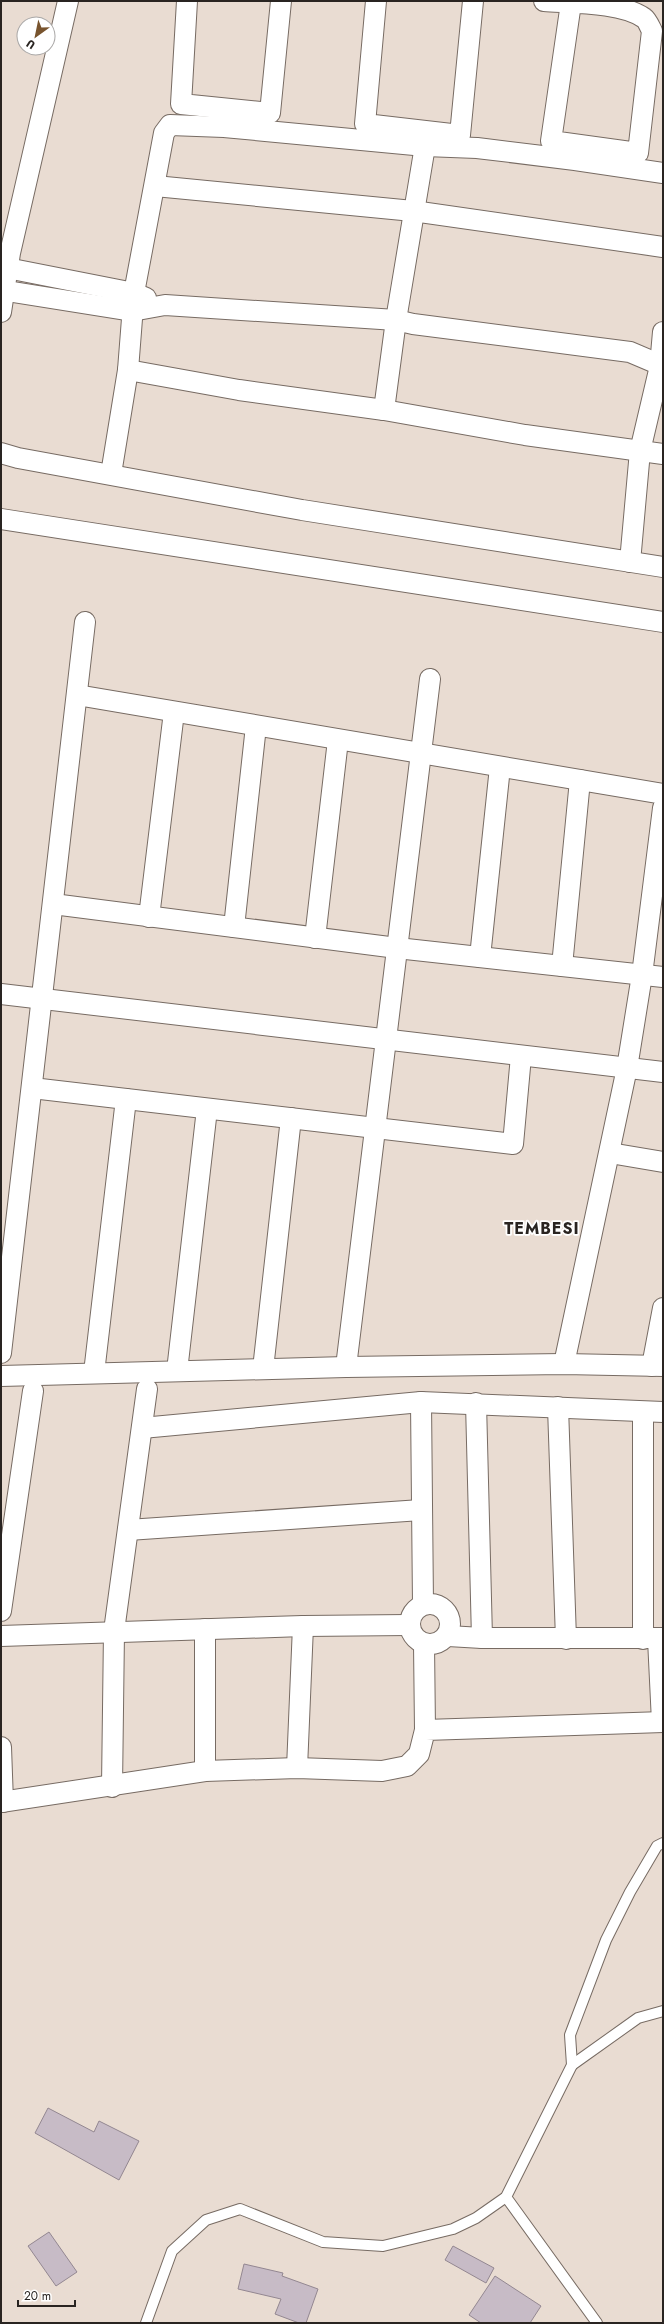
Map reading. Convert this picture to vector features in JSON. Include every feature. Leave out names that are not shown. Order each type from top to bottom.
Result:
[{"type":"street","points":[[1,312],[4,269],[68,1]]},
{"type":"street","points":[[187,1],[181,104],[270,113],[281,1]]},
{"type":"street","points":[[376,1],[365,124],[460,135],[473,1]]},
{"type":"street","points":[[544,1],[571,3],[624,9],[645,18],[652,31],[638,152],[552,141],[571,3]]},
{"type":"street","points":[[111,474],[128,370],[133,302],[164,133],[170,125],[224,128],[424,146],[477,148],[663,173]]},
{"type":"street","points":[[384,410],[396,320],[424,146]]},
{"type":"street","points":[[155,186],[413,211],[663,247]]},
{"type":"street","points":[[4,269],[133,302]]},
{"type":"street","points":[[2,291],[165,306],[396,320],[413,324],[630,352],[661,366]]},
{"type":"street","points":[[630,352],[663,337],[661,366],[640,451],[630,562]]},
{"type":"street","points":[[128,370],[239,390],[384,410],[525,435],[663,454]]},
{"type":"street","points":[[1,453],[18,458],[302,510],[663,567]]},
{"type":"street","points":[[1,520],[663,622]]},
{"type":"street","points":[[1,1353],[85,622]]},
{"type":"street","points":[[346,1367],[430,679]]},
{"type":"street","points":[[77,695],[663,794]]},
{"type":"street","points":[[149,917],[174,712]]},
{"type":"street","points":[[234,927],[256,726]]},
{"type":"street","points":[[314,938],[338,740]]},
{"type":"street","points":[[480,957],[500,767]]},
{"type":"street","points":[[562,966],[580,780]]},
{"type":"street","points":[[564,1364],[627,1068],[642,975],[663,808]]},
{"type":"street","points":[[53,904],[397,948],[663,977]]},
{"type":"street","points":[[1,994],[42,1001],[663,1072]]},
{"type":"street","points":[[32,1088],[513,1144],[521,1056]]},
{"type":"street","points":[[94,1373],[126,1099]]},
{"type":"street","points":[[177,1371],[207,1108]]},
{"type":"street","points":[[263,1369],[292,1118]]},
{"type":"street","points":[[610,1153],[663,1162]]},
{"type":"street","points":[[1,1376],[346,1367],[564,1364],[658,1366],[663,1308]]},
{"type":"street","points":[[112,1787],[114,1631],[147,1389]]},
{"type":"street","points":[[1,1611],[33,1391]]},
{"type":"street","points":[[142,1428],[421,1402],[476,1403],[663,1412]]},
{"type":"street","points":[[421,1402],[423,1604]]},
{"type":"street","points":[[476,1403],[482,1638]]},
{"type":"street","points":[[558,1407],[566,1639]]},
{"type":"street","points":[[425,1730],[663,1722],[655,1639],[643,1412]]},
{"type":"street","points":[[128,1530],[422,1510]]},
{"type":"street","points":[[423,1604],[436,1604],[447,1611],[451,1623],[448,1636],[438,1644],[424,1644],[414,1637],[409,1625],[413,1612],[423,1604]]},
{"type":"street","points":[[1,1636],[114,1631],[409,1625]]},
{"type":"street","points":[[297,1768],[303,1626]]},
{"type":"street","points":[[205,1629],[205,1771]]},
{"type":"street","points":[[448,1636],[482,1638],[655,1639]]},
{"type":"street","points":[[1,1747],[2,1802],[112,1787],[205,1771],[297,1768],[382,1771],[406,1766],[419,1754],[425,1730],[424,1644]]},
{"type":"lane","points":[[572,2065],[570,2035],[586,1989],[606,1940],[630,1892],[660,1844],[663,1835]]},
{"type":"lane","points":[[146,2323],[172,2251],[206,2220],[240,2209],[323,2242],[383,2246],[453,2229],[476,2218],[506,2197],[572,2065],[638,2018],[663,2011]]},
{"type":"lane","points":[[506,2197],[597,2323]]},
{"type":"building","points":[[48,2108],[94,2132],[99,2121],[139,2141],[119,2180],[35,2133]]},
{"type":"building","points":[[49,2232],[77,2272],[56,2286],[28,2246]]},
{"type":"building","points":[[453,2246],[494,2268],[486,2283],[445,2260]]},
{"type":"building","points":[[244,2264],[283,2273],[282,2276],[318,2289],[306,2323],[299,2323],[275,2314],[281,2299],[238,2289]]},
{"type":"building","points":[[495,2276],[541,2306],[530,2323],[481,2323],[469,2315]]},
{"type":"district","name":"TEMBESI","points":[[542,1228]]}]
